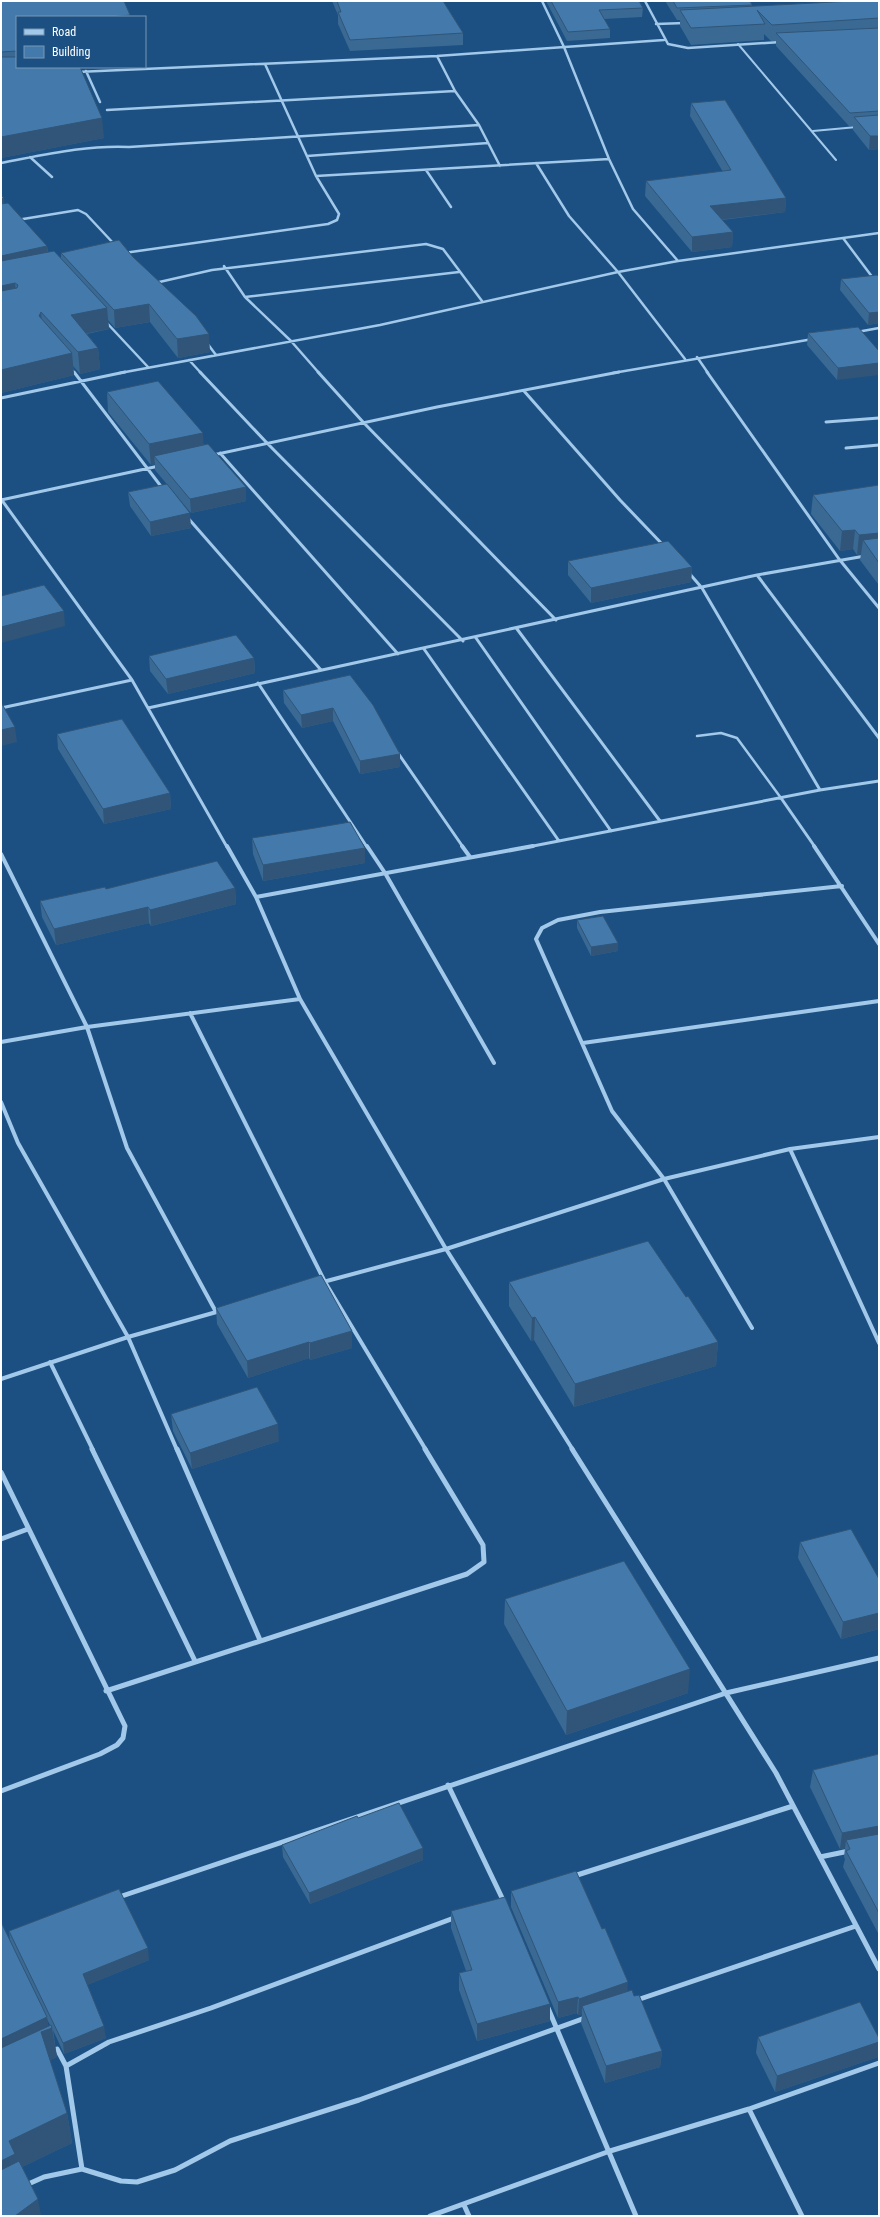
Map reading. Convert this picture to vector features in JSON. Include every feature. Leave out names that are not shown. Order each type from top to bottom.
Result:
[{"type":"street","points":[[542,1],[564,47],[609,159],[633,208],[678,261]]},
{"type":"street","points":[[645,1],[664,40]]},
{"type":"street","points":[[656,24],[686,22]]},
{"type":"street","points":[[73,72],[437,56],[664,40],[677,47],[688,48],[785,42]]},
{"type":"street","points":[[437,56],[455,90],[479,124],[500,166]]},
{"type":"street","points":[[123,254],[328,224],[337,220],[339,214],[306,156],[265,64]]},
{"type":"street","points":[[86,71],[100,102]]},
{"type":"street","points":[[107,110],[455,90]]},
{"type":"street","points":[[1,163],[90,147],[129,147],[479,124]]},
{"type":"street","points":[[306,156],[488,143]]},
{"type":"street","points":[[30,157],[52,177]]},
{"type":"street","points":[[316,176],[609,159]]},
{"type":"street","points":[[536,163],[569,216],[618,272],[685,359]]},
{"type":"street","points":[[426,170],[451,207]]},
{"type":"street","points":[[17,226],[12,221],[78,210],[86,214],[128,259]]},
{"type":"street","points":[[1,398],[148,367],[380,325],[482,301],[618,272],[678,261],[879,233]]},
{"type":"street","points":[[843,238],[879,286]]},
{"type":"street","points":[[158,289],[153,284],[172,277],[224,266],[308,259],[426,244],[443,249],[482,301]]},
{"type":"street","points":[[224,266],[246,297],[291,341],[363,422],[556,620]]},
{"type":"street","points":[[246,297],[459,272]]},
{"type":"street","points":[[105,321],[148,367]]},
{"type":"street","points":[[849,333],[879,328]]},
{"type":"street","points":[[202,336],[216,355]]},
{"type":"street","points":[[205,456],[363,422],[685,359],[818,338]]},
{"type":"street","points":[[696,357],[839,559],[879,608]]},
{"type":"street","points":[[189,360],[267,443],[463,641]]},
{"type":"street","points":[[68,364],[83,381],[146,469],[166,493]]},
{"type":"street","points":[[524,391],[620,500],[668,550]]},
{"type":"street","points":[[826,422],[879,418]]},
{"type":"street","points":[[846,448],[879,445]]},
{"type":"street","points":[[220,453],[398,654]]},
{"type":"street","points":[[161,466],[1,500],[132,680],[256,897],[300,998],[446,1249],[776,1773],[879,1969]]},
{"type":"street","points":[[187,517],[321,670]]},
{"type":"street","points":[[148,708],[258,683],[463,641],[757,575],[839,559],[871,555]]},
{"type":"street","points":[[687,572],[702,588],[820,790]]},
{"type":"street","points":[[757,575],[879,738]]},
{"type":"street","points":[[517,629],[660,821]]},
{"type":"street","points":[[476,638],[611,831]]},
{"type":"street","points":[[424,649],[559,841]]},
{"type":"street","points":[[1,708],[132,680]]},
{"type":"street","points":[[258,683],[385,873],[494,1063]]},
{"type":"street","points":[[394,748],[470,857]]},
{"type":"street","points":[[256,897],[559,841],[820,790],[879,781]]},
{"type":"street","points":[[782,798],[842,886],[879,944]]},
{"type":"street","points":[[1,854],[86,1027],[127,1148],[216,1312]]},
{"type":"street","points":[[752,1328],[664,1179],[612,1111],[536,939],[542,928],[558,920],[600,912],[842,886]]},
{"type":"street","points":[[1,1042],[86,1027],[300,998]]},
{"type":"street","points":[[583,1044],[879,1001]]},
{"type":"street","points":[[106,1691],[467,1574],[484,1562],[483,1545],[325,1282],[190,1013]]},
{"type":"street","points":[[1,1102],[18,1142],[128,1337],[260,1640]]},
{"type":"street","points":[[318,1284],[446,1249],[664,1179],[790,1149],[879,1137]]},
{"type":"street","points":[[790,1149],[879,1343]]},
{"type":"street","points":[[1,1379],[128,1337],[223,1310]]},
{"type":"street","points":[[50,1362],[195,1661]]},
{"type":"street","points":[[1,1472],[106,1691],[125,1726],[123,1738],[118,1745],[100,1754],[1,1791]]},
{"type":"street","points":[[1,1539],[28,1529]]},
{"type":"street","points":[[116,1898],[448,1785],[726,1693],[879,1658]]},
{"type":"street","points":[[448,1785],[507,1908]]},
{"type":"street","points":[[567,1879],[793,1806]]},
{"type":"street","points":[[820,1857],[857,1850]]},
{"type":"street","points":[[496,1904],[511,1899]]},
{"type":"street","points":[[66,2066],[109,2042],[211,2008],[346,1956],[459,1917]]},
{"type":"street","points":[[632,2002],[856,1926]]},
{"type":"street","points":[[545,1999],[610,2150],[636,2216]]},
{"type":"street","points":[[22,2187],[44,2177],[82,2169],[120,2181],[137,2182],[175,2170],[230,2141],[359,2100],[556,2027],[594,2015]]},
{"type":"street","points":[[54,2042],[66,2066],[82,2169]]},
{"type":"street","points":[[48,2053],[57,2048]]},
{"type":"street","points":[[430,2216],[610,2150],[749,2109],[879,2063]]},
{"type":"street","points":[[749,2109],[802,2216]]},
{"type":"street","points":[[464,2204],[469,2216]]},
{"type":"lane","points":[[738,44],[836,160]]},
{"type":"lane","points":[[813,131],[864,127]]},
{"type":"lane","points":[[697,736],[721,733],[737,738],[782,798]]},
{"type":"building","points":[[1,1],[124,1],[130,15],[16,16],[16,51],[1,52]]},
{"type":"building","points":[[337,1],[443,1],[463,33],[350,40],[338,12],[341,12]]},
{"type":"building","points":[[551,1],[639,1],[643,8],[599,10],[610,29],[568,32]]},
{"type":"building","points":[[673,1],[750,1],[752,5],[677,8]]},
{"type":"building","points":[[879,1],[879,18],[772,25],[757,10],[765,24],[691,28],[680,10]]},
{"type":"building","points":[[879,28],[879,111],[850,113],[776,33]]},
{"type":"building","points":[[1,57],[16,57],[16,68],[80,68],[102,118],[1,137]]},
{"type":"building","points":[[725,100],[786,198],[710,206],[733,232],[692,237],[646,181],[731,170],[691,103]]},
{"type":"building","points":[[879,115],[879,136],[870,136],[854,117]]},
{"type":"building","points":[[8,203],[47,246],[1,256],[1,204]]},
{"type":"building","points":[[119,240],[133,257],[196,316],[209,334],[177,339],[149,304],[114,310],[61,253]]},
{"type":"building","points":[[54,251],[107,308],[71,315],[98,348],[78,352],[41,312],[39,316],[72,353],[1,370],[1,291],[17,288],[18,285],[15,283],[1,286],[1,261]]},
{"type":"building","points":[[877,275],[879,277],[879,312],[869,313],[841,279]]},
{"type":"building","points":[[858,327],[879,351],[879,363],[838,368],[808,333]]},
{"type":"building","points":[[158,381],[203,433],[149,444],[107,392]]},
{"type":"building","points":[[208,444],[246,487],[190,499],[154,456]]},
{"type":"building","points":[[167,484],[190,513],[150,522],[128,492]]},
{"type":"building","points":[[879,485],[879,533],[859,535],[855,530],[842,531],[813,495]]},
{"type":"building","points":[[879,538],[879,563],[863,540]]},
{"type":"building","points":[[668,541],[692,567],[591,588],[568,561]]},
{"type":"building","points":[[44,585],[64,611],[1,627],[1,596]]},
{"type":"building","points":[[236,635],[254,658],[166,679],[149,656]]},
{"type":"building","points":[[350,675],[373,705],[400,754],[360,761],[333,708],[301,715],[283,690]]},
{"type":"building","points":[[2,704],[15,727],[1,730]]},
{"type":"building","points":[[122,719],[170,793],[103,809],[57,734]]},
{"type":"building","points":[[350,822],[365,848],[263,865],[252,838],[315,828]]},
{"type":"building","points":[[217,861],[235,888],[150,910],[148,907],[54,929],[40,901],[105,887],[106,889]]},
{"type":"building","points":[[603,916],[618,943],[591,947],[577,920]]},
{"type":"building","points":[[648,1241],[686,1297],[688,1296],[718,1342],[575,1384],[535,1317],[532,1318],[509,1282]]},
{"type":"building","points":[[321,1275],[352,1331],[310,1343],[309,1342],[247,1361],[216,1308]]},
{"type":"building","points":[[257,1387],[278,1424],[190,1453],[171,1414]]},
{"type":"building","points":[[851,1529],[879,1579],[879,1613],[843,1622],[800,1542]]},
{"type":"building","points":[[624,1561],[690,1669],[567,1711],[505,1599]]},
{"type":"building","points":[[879,1754],[879,1826],[842,1833],[813,1770]]},
{"type":"building","points":[[399,1803],[423,1848],[309,1893],[282,1845],[357,1816],[358,1818]]},
{"type":"building","points":[[879,1834],[879,1913],[846,1851],[850,1849],[846,1840]]},
{"type":"building","points":[[576,1871],[602,1929],[605,1928],[628,1982],[579,1999],[578,1997],[558,2002],[511,1891]]},
{"type":"building","points":[[119,1889],[148,1948],[83,1974],[104,2026],[63,2043],[9,1931]]},
{"type":"building","points":[[505,1897],[550,2004],[477,2024],[459,1973],[472,1970],[451,1911]]},
{"type":"building","points":[[1,1922],[47,2017],[1,2039]]},
{"type":"building","points":[[632,1990],[634,1996],[639,1995],[662,2051],[606,2066],[582,2006]]},
{"type":"building","points":[[860,2002],[879,2038],[879,2042],[777,2076],[758,2037]]},
{"type":"building","points":[[51,2025],[52,2028],[41,2032],[67,2113],[9,2141],[15,2154],[1,2161],[1,2048]]},
{"type":"building","points":[[19,2161],[38,2199],[15,2216],[1,2216],[1,2170]]}]
